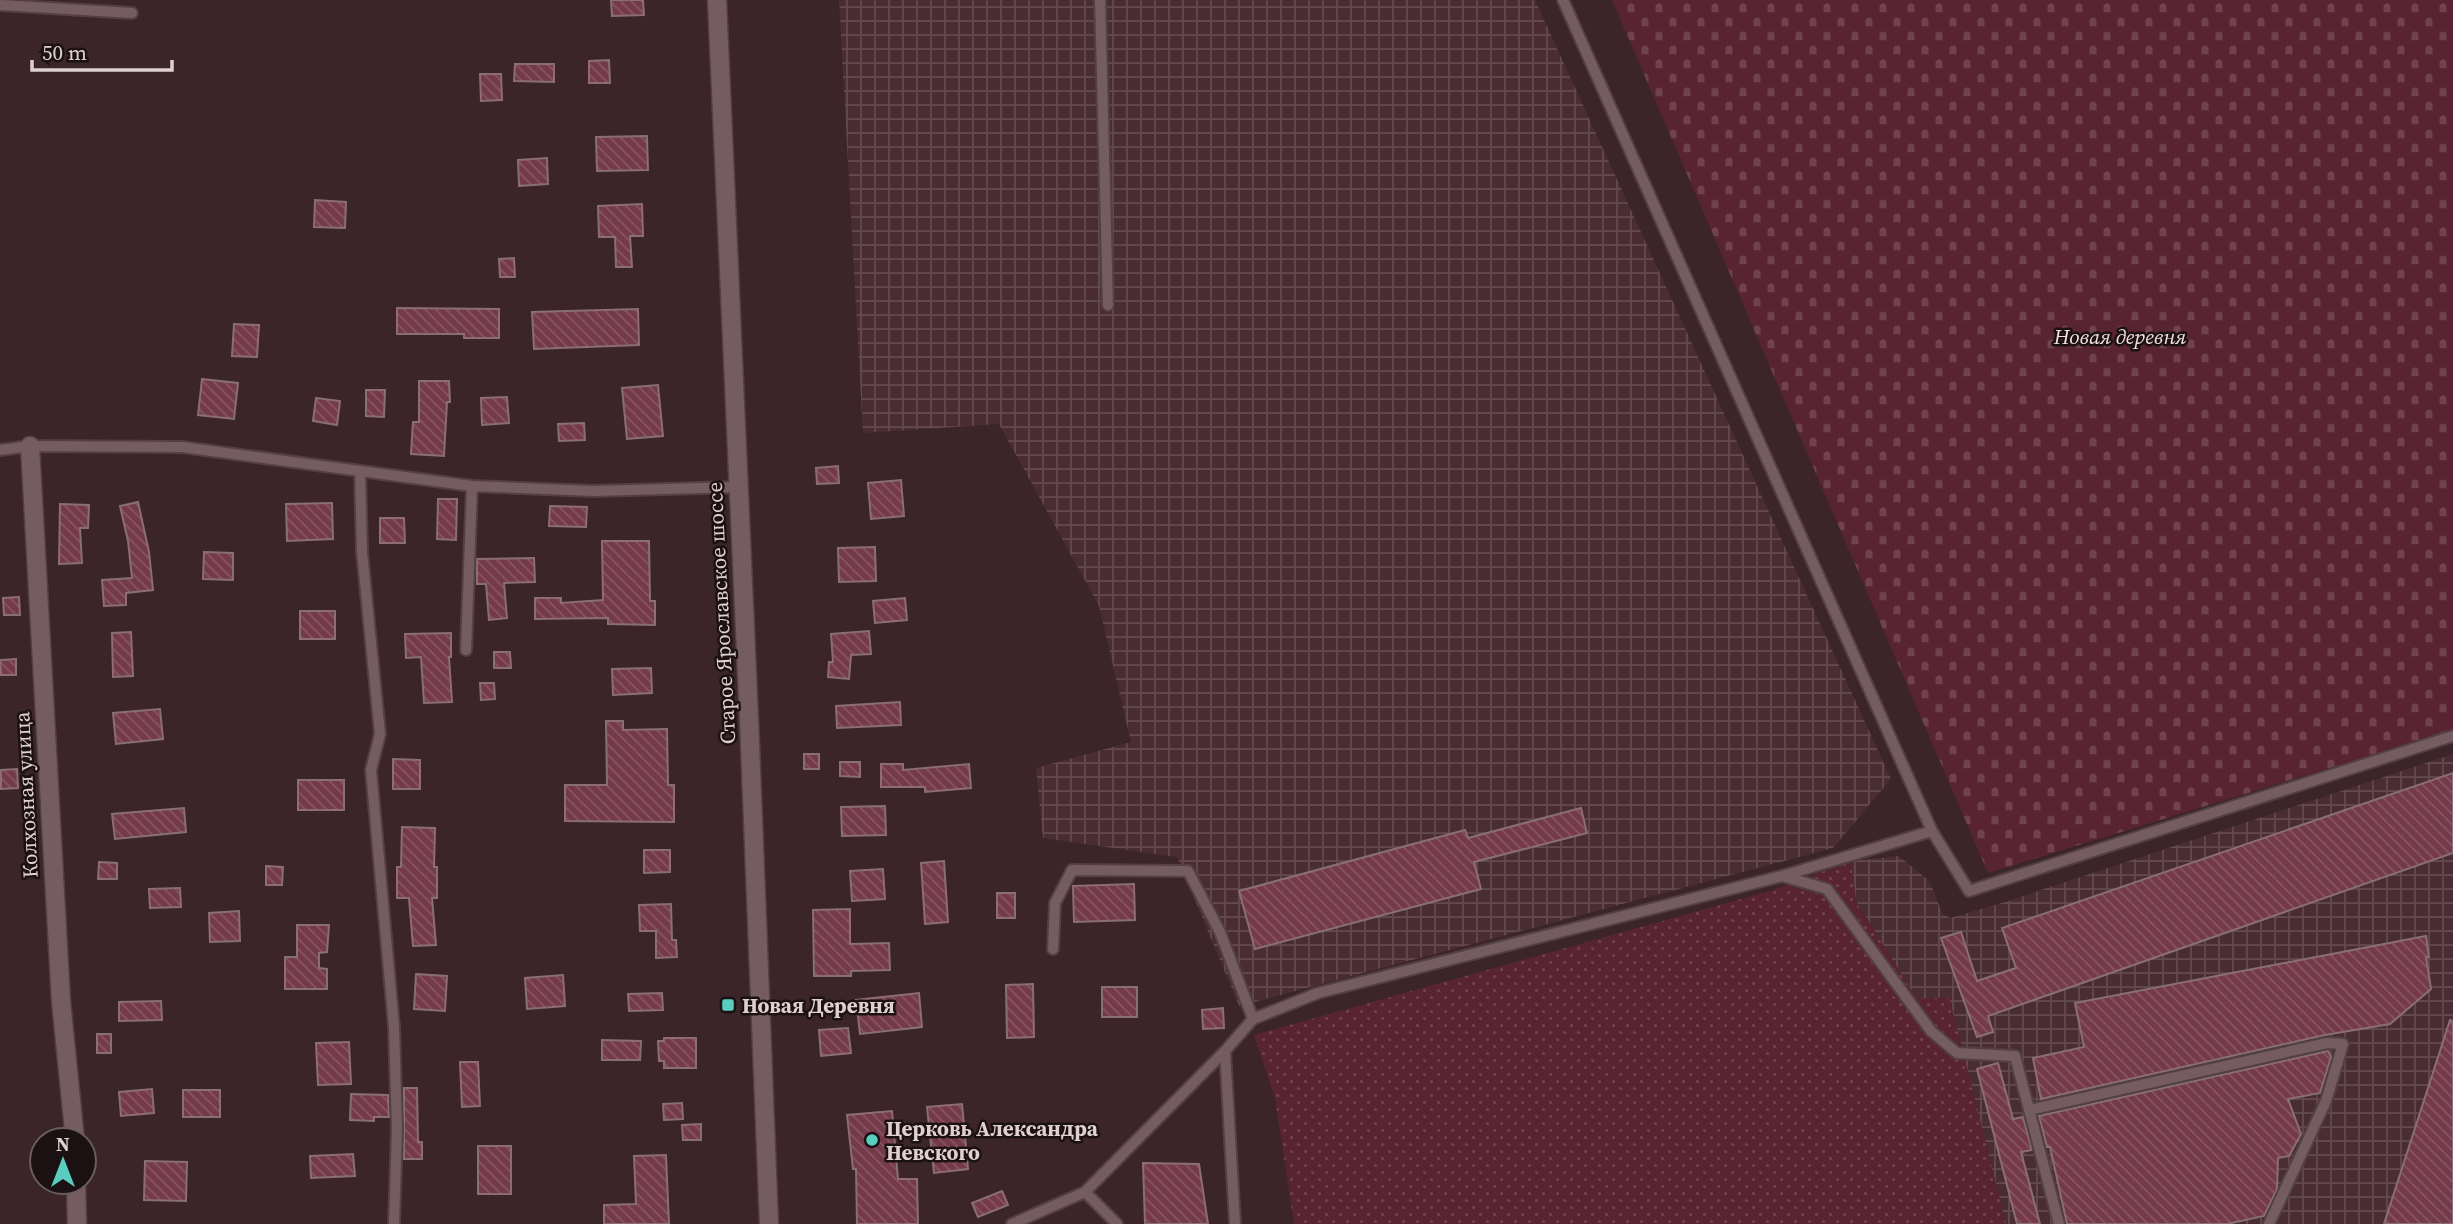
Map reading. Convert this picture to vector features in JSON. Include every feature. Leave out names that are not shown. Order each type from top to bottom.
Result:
[{"type":"main road","name":"Старое Ярославское шоссе","points":[[717,0],[769,1224]]},
{"type":"main road","name":"Колхозная улица","points":[[30,446],[61,1001],[74,1126]]},
{"type":"main road","points":[[76,1196],[77,1224]]},
{"type":"lane","points":[[1100,0],[1108,305]]},
{"type":"lane","points":[[1563,0],[1931,831],[1969,891],[2453,736]]},
{"type":"lane","points":[[0,5],[132,13]]},
{"type":"lane","points":[[0,450],[30,446],[182,447],[472,486],[593,491],[738,487]]},
{"type":"lane","points":[[360,472],[362,552],[380,734],[371,770],[394,1027],[397,1129],[394,1224]]},
{"type":"lane","points":[[466,650],[472,486]]},
{"type":"lane","points":[[1012,1224],[1085,1192],[1225,1051],[1253,1019],[1318,993],[1782,876],[1931,831]]},
{"type":"lane","points":[[1053,949],[1055,903],[1072,870],[1188,871],[1220,932],[1253,1019]]},
{"type":"lane","points":[[1782,876],[1827,889],[1930,1031],[1957,1053],[2015,1056],[2059,1224]]},
{"type":"lane","points":[[2029,1110],[2327,1043],[2343,1044],[2326,1101],[2269,1224]]},
{"type":"lane","points":[[1225,1051],[1235,1224]]},
{"type":"lane","points":[[1085,1192],[1117,1224]]},
{"type":"shaded area","points":[[839,0],[1535,0],[1891,779],[1833,848],[1239,1006],[1177,857],[1043,838],[1036,768],[1131,742],[1099,606],[999,424],[863,433]]},
{"type":"shaded area","points":[[2453,754],[2453,1224],[2006,1224],[1949,997],[1917,1000],[1856,901],[1851,861],[1899,856],[1930,882],[1942,913],[1950,918]]},
{"type":"green space","name":"Новая деревня","points":[[1612,0],[2453,0],[2453,730],[1988,873]]},
{"type":"green space","points":[[1851,861],[1856,902],[1917,999],[1949,997],[2006,1224],[1294,1224],[1275,1098],[1254,1035],[1777,889]]},
{"type":"building","points":[[611,0],[643,0],[644,15],[612,16]]},
{"type":"building","points":[[609,60],[610,83],[589,83],[589,61]]},
{"type":"building","points":[[515,64],[554,64],[554,82],[514,81]]},
{"type":"building","points":[[480,74],[501,74],[502,100],[481,101]]},
{"type":"building","points":[[647,136],[648,170],[597,171],[596,137]]},
{"type":"building","points":[[547,158],[548,184],[519,186],[518,160]]},
{"type":"building","points":[[315,200],[346,202],[345,228],[314,227]]},
{"type":"building","points":[[642,204],[643,236],[630,236],[632,267],[616,267],[615,237],[599,237],[598,206]]},
{"type":"building","points":[[514,258],[515,277],[500,277],[499,259]]},
{"type":"building","points":[[397,308],[499,309],[499,338],[464,338],[464,334],[397,334]]},
{"type":"building","points":[[638,309],[639,345],[534,349],[532,312]]},
{"type":"building","points":[[234,324],[259,325],[257,357],[232,356]]},
{"type":"building","points":[[202,379],[238,383],[234,419],[198,415]]},
{"type":"building","points":[[419,381],[449,381],[450,402],[447,402],[444,456],[411,454],[413,422],[419,422]]},
{"type":"building","points":[[658,385],[663,436],[627,439],[622,388]]},
{"type":"building","points":[[366,390],[385,390],[384,417],[366,416]]},
{"type":"building","points":[[507,397],[509,423],[482,425],[481,398]]},
{"type":"building","points":[[316,398],[340,401],[337,425],[313,421]]},
{"type":"building","points":[[584,423],[585,440],[559,441],[558,424]]},
{"type":"building","points":[[838,466],[839,483],[817,484],[816,468]]},
{"type":"building","points":[[901,480],[904,516],[871,519],[868,483]]},
{"type":"building","points":[[438,499],[457,499],[456,540],[437,539]]},
{"type":"building","points":[[138,502],[149,552],[153,590],[126,593],[126,605],[104,606],[102,580],[132,578],[128,541],[120,506]]},
{"type":"building","points":[[332,503],[333,539],[287,541],[286,504]]},
{"type":"building","points":[[60,504],[89,505],[88,528],[80,528],[82,563],[59,564]]},
{"type":"building","points":[[550,506],[587,507],[586,527],[549,526]]},
{"type":"building","points":[[380,518],[404,518],[405,543],[380,543]]},
{"type":"building","points":[[602,541],[649,541],[650,601],[655,601],[655,625],[608,624],[608,618],[535,619],[535,598],[561,598],[561,603],[603,600]]},
{"type":"building","points":[[875,547],[876,581],[839,582],[838,548]]},
{"type":"building","points":[[204,552],[233,553],[233,580],[203,579]]},
{"type":"building","points":[[534,558],[535,582],[504,583],[507,618],[489,620],[486,584],[477,584],[477,559]]},
{"type":"building","points":[[19,597],[20,615],[4,615],[3,598]]},
{"type":"building","points":[[905,598],[907,620],[875,623],[873,601]]},
{"type":"building","points":[[300,611],[335,611],[335,639],[300,639]]},
{"type":"building","points":[[869,631],[871,654],[851,655],[849,679],[828,677],[829,662],[833,662],[831,634]]},
{"type":"building","points":[[131,632],[133,676],[113,677],[112,633]]},
{"type":"building","points":[[451,633],[449,657],[452,702],[424,703],[421,657],[406,658],[405,634]]},
{"type":"building","points":[[494,652],[510,652],[511,668],[494,668]]},
{"type":"building","points":[[16,659],[16,675],[1,675],[0,660]]},
{"type":"building","points":[[651,668],[652,693],[613,695],[612,669]]},
{"type":"building","points":[[480,683],[494,683],[495,699],[481,700]]},
{"type":"building","points":[[900,702],[901,725],[837,728],[836,706]]},
{"type":"building","points":[[160,709],[163,739],[116,744],[113,713]]},
{"type":"building","points":[[606,721],[623,721],[623,730],[667,729],[668,785],[674,785],[674,822],[565,821],[565,785],[607,785]]},
{"type":"building","points":[[804,754],[819,754],[819,769],[804,769]]},
{"type":"building","points":[[393,759],[420,760],[420,789],[393,789]]},
{"type":"building","points":[[840,762],[860,762],[860,777],[840,776]]},
{"type":"building","points":[[881,764],[903,764],[903,770],[969,764],[971,788],[925,792],[925,787],[881,787]]},
{"type":"building","points":[[17,769],[18,788],[1,789],[1,770]]},
{"type":"building","points":[[2453,773],[2453,853],[1988,1016],[1993,1032],[1977,1037],[1941,938],[1961,932],[1977,981],[2016,968],[2002,928]]},
{"type":"building","points":[[298,780],[344,780],[344,810],[298,810]]},
{"type":"building","points":[[885,806],[886,835],[842,836],[841,807]]},
{"type":"building","points":[[184,808],[186,832],[115,839],[112,814]]},
{"type":"building","points":[[1581,808],[1587,833],[1474,862],[1481,889],[1255,949],[1239,891],[1465,830],[1468,838]]},
{"type":"building","points":[[402,827],[435,828],[434,867],[437,867],[437,898],[432,898],[436,945],[413,946],[409,898],[397,898],[397,867],[401,867]]},
{"type":"building","points":[[644,850],[670,850],[670,872],[644,873]]},
{"type":"building","points":[[944,861],[948,922],[925,924],[921,863]]},
{"type":"building","points":[[99,862],[117,863],[117,879],[98,879]]},
{"type":"building","points":[[266,866],[283,867],[282,885],[266,885]]},
{"type":"building","points":[[883,869],[885,899],[852,901],[850,871]]},
{"type":"building","points":[[1134,884],[1135,920],[1074,922],[1073,886]]},
{"type":"building","points":[[180,888],[181,907],[150,908],[149,889]]},
{"type":"building","points":[[997,893],[1015,893],[1015,918],[997,918]]},
{"type":"building","points":[[671,904],[672,940],[676,940],[677,957],[656,958],[656,931],[640,931],[639,905]]},
{"type":"building","points":[[850,909],[850,944],[889,943],[890,970],[851,971],[851,976],[814,976],[813,910]]},
{"type":"building","points":[[239,911],[240,941],[210,942],[209,913]]},
{"type":"building","points":[[297,925],[329,925],[327,952],[319,953],[319,968],[327,969],[327,989],[285,989],[285,957],[297,957]]},
{"type":"building","points":[[2426,936],[2431,989],[2390,1024],[2325,1035],[2041,1099],[2033,1058],[2084,1047],[2075,1003]]},
{"type":"building","points":[[416,974],[447,976],[445,1011],[414,1009]]},
{"type":"building","points":[[563,975],[565,1006],[527,1009],[525,978]]},
{"type":"building","points":[[1033,984],[1034,1037],[1007,1038],[1006,985]]},
{"type":"building","points":[[1102,987],[1137,987],[1137,1017],[1102,1017]]},
{"type":"building","points":[[662,993],[663,1010],[629,1011],[628,994]]},
{"type":"building","points":[[919,993],[922,1027],[860,1034],[856,1000]]},
{"type":"building","points":[[161,1001],[162,1020],[119,1021],[119,1002]]},
{"type":"building","points":[[1223,1008],[1224,1028],[1203,1029],[1202,1010]]},
{"type":"building","points":[[2450,1020],[2453,1021],[2453,1224],[2384,1224]]},
{"type":"building","points":[[848,1028],[851,1053],[821,1056],[819,1030]]},
{"type":"building","points":[[97,1034],[111,1034],[111,1053],[97,1053]]},
{"type":"building","points":[[664,1038],[696,1038],[696,1068],[664,1068],[664,1061],[659,1061],[658,1041],[664,1041]]},
{"type":"building","points":[[602,1040],[641,1041],[640,1060],[602,1060]]},
{"type":"building","points":[[349,1042],[351,1084],[318,1085],[316,1043]]},
{"type":"building","points":[[2328,1051],[2331,1057],[2320,1093],[2288,1099],[2301,1134],[2289,1156],[2278,1158],[2277,1189],[2264,1216],[2227,1224],[2067,1224],[2050,1147],[2047,1147],[2039,1116]]},
{"type":"building","points":[[460,1062],[478,1062],[480,1106],[462,1107]]},
{"type":"building","points":[[1998,1063],[2013,1119],[2023,1117],[2032,1150],[2021,1152],[2040,1224],[2017,1224],[1977,1069]]},
{"type":"building","points":[[404,1088],[417,1088],[418,1142],[422,1142],[422,1159],[404,1159]]},
{"type":"building","points":[[152,1089],[154,1113],[121,1116],[119,1092]]},
{"type":"building","points":[[183,1090],[220,1090],[220,1117],[183,1117]]},
{"type":"building","points":[[351,1094],[388,1095],[389,1117],[374,1117],[374,1121],[350,1120]]},
{"type":"building","points":[[682,1103],[683,1119],[664,1120],[663,1104]]},
{"type":"building","points":[[962,1104],[968,1169],[934,1173],[927,1107]]},
{"type":"building","points":[[892,1111],[898,1179],[917,1179],[918,1224],[857,1224],[856,1169],[853,1169],[847,1115]]},
{"type":"building","points":[[701,1124],[701,1140],[683,1140],[682,1125]]},
{"type":"building","points":[[478,1146],[511,1146],[511,1194],[478,1194]]},
{"type":"building","points":[[353,1154],[355,1176],[311,1178],[310,1156]]},
{"type":"building","points":[[666,1155],[669,1224],[604,1224],[604,1205],[636,1204],[634,1156]]},
{"type":"building","points":[[145,1161],[187,1162],[186,1201],[144,1200]]},
{"type":"building","points":[[1143,1163],[1199,1164],[1208,1224],[1145,1224]]},
{"type":"building","points":[[1002,1191],[1008,1205],[978,1217],[972,1203]]},
{"type":"place","name":"Новая Деревня","points":[[728,1005]]},
{"type":"place","name":"Церковь Александра Невского","points":[[872,1140]]}]
